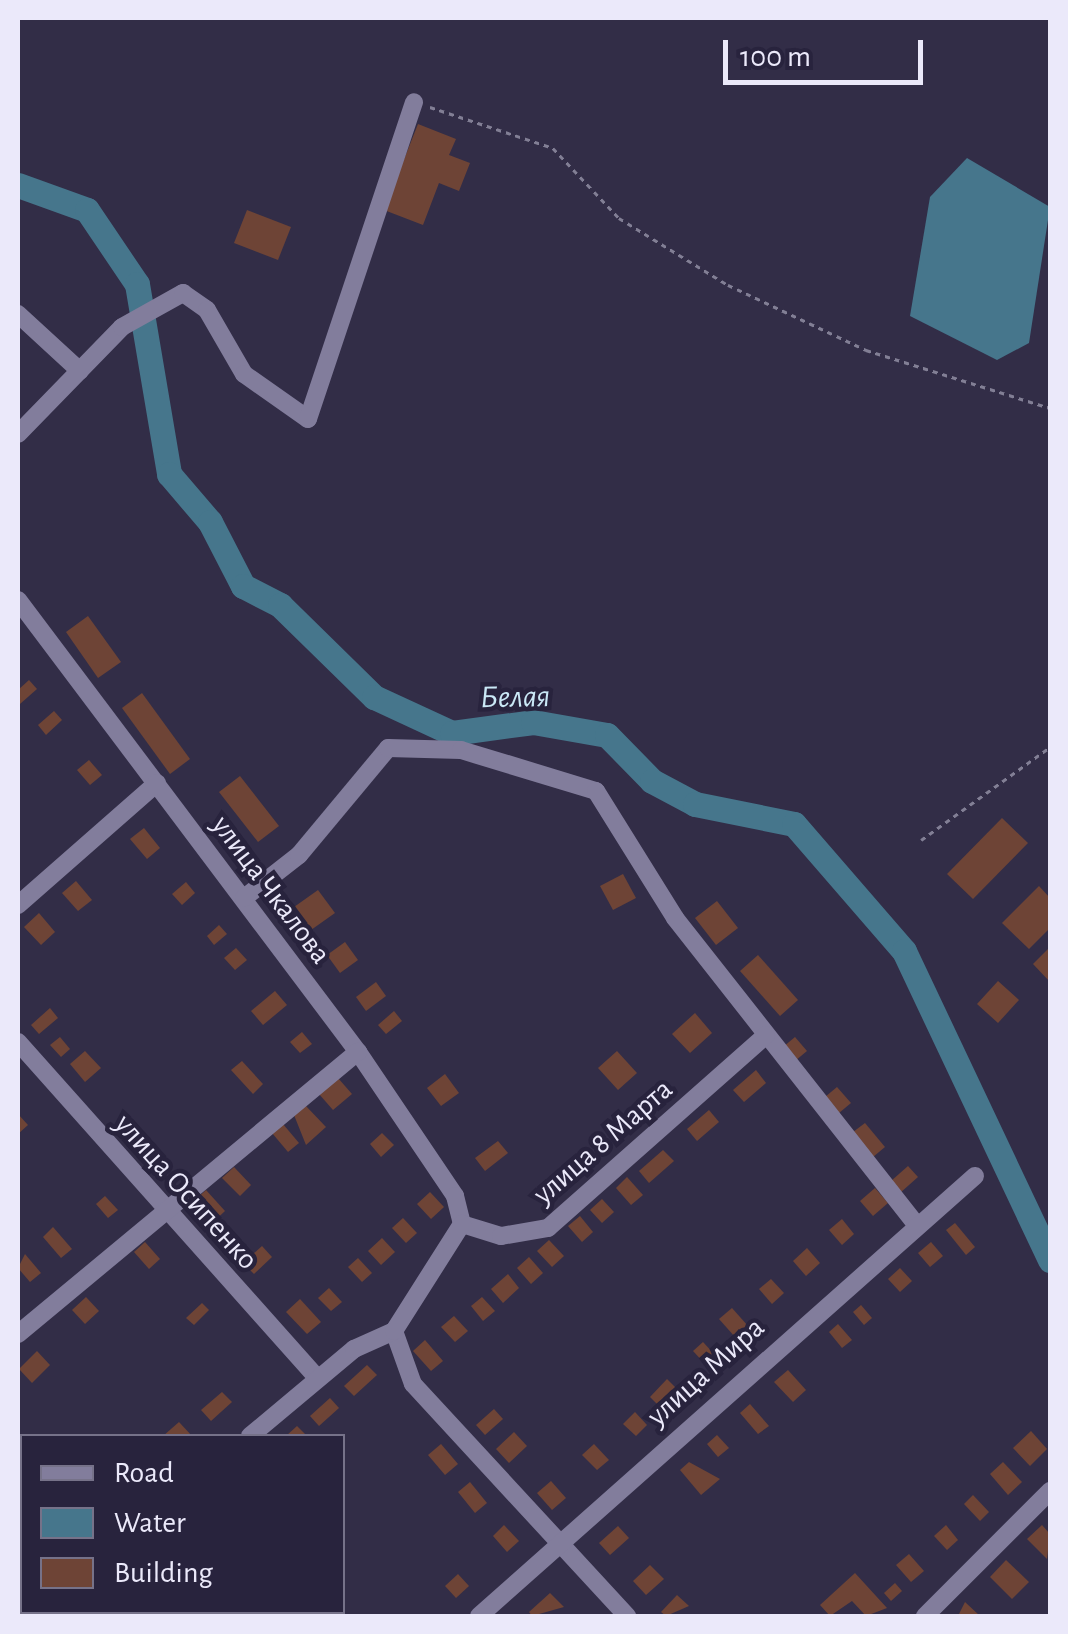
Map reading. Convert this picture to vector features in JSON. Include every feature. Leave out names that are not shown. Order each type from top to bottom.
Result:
[{"type":"street","points":[[18,434],[122,327],[160,300],[183,294],[207,310],[244,374],[308,420],[414,102]]},
{"type":"street","points":[[18,314],[80,371]]},
{"type":"street","name":"улица Чкалова","points":[[18,600],[358,1052],[455,1196],[462,1224]]},
{"type":"street","points":[[244,898],[299,855],[376,758],[412,744],[596,790],[638,850],[675,918],[791,1072],[914,1222]]},
{"type":"street","points":[[18,904],[157,784]]},
{"type":"street","name":"улица 8 Марта","points":[[462,1224],[501,1236],[548,1228],[766,1036]]},
{"type":"street","name":"улица Осипенко","points":[[18,1042],[164,1211],[316,1377]]},
{"type":"street","points":[[18,1334],[358,1052]]},
{"type":"street","name":"улица Мира","points":[[479,1616],[914,1222],[975,1176]]},
{"type":"street","points":[[252,1434],[316,1377],[394,1331],[462,1224]]},
{"type":"street","points":[[394,1331],[413,1384],[556,1544],[627,1616]]},
{"type":"street","points":[[925,1616],[1050,1491]]},
{"type":"path","points":[[414,102],[553,148],[618,218],[728,285],[866,350],[1050,408]]},
{"type":"path","points":[[921,840],[1050,747]]},
{"type":"water","points":[[967,158],[1050,207],[1029,343],[997,360],[910,316],[930,197]]},
{"type":"building","points":[[418,124],[456,139],[449,155],[470,163],[459,191],[439,183],[423,225],[384,210]]},
{"type":"building","points":[[247,210],[291,227],[278,260],[234,243]]},
{"type":"building","points":[[88,616],[121,662],[98,678],[66,632]]},
{"type":"building","points":[[29,680],[37,689],[20,704],[18,690]]},
{"type":"building","points":[[142,693],[190,759],[170,774],[122,708]]},
{"type":"building","points":[[54,711],[62,720],[46,735],[38,725]]},
{"type":"building","points":[[89,760],[102,775],[90,785],[77,770]]},
{"type":"building","points":[[240,776],[279,826],[258,842],[219,792]]},
{"type":"building","points":[[1002,818],[1028,843],[973,899],[947,874]]},
{"type":"building","points":[[144,828],[160,848],[147,859],[130,839]]},
{"type":"building","points":[[623,874],[636,898],[613,910],[600,886]]},
{"type":"building","points":[[76,881],[92,900],[78,911],[62,893]]},
{"type":"building","points":[[186,882],[195,893],[182,905],[172,894]]},
{"type":"building","points":[[1039,886],[1050,898],[1050,928],[1029,949],[1002,923]]},
{"type":"building","points":[[318,890],[335,913],[311,930],[294,907]]},
{"type":"building","points":[[717,901],[738,928],[716,945],[695,918]]},
{"type":"building","points":[[39,913],[55,932],[41,945],[24,927]]},
{"type":"building","points":[[219,925],[227,934],[214,945],[207,936]]},
{"type":"building","points":[[345,942],[358,960],[340,973],[327,955]]},
{"type":"building","points":[[1050,947],[1050,982],[1033,964]]},
{"type":"building","points":[[236,948],[247,960],[235,970],[224,958]]},
{"type":"building","points":[[758,955],[798,1000],[780,1016],[740,971]]},
{"type":"building","points":[[998,981],[1019,1000],[998,1023],[977,1004]]},
{"type":"building","points":[[376,982],[386,996],[366,1011],[356,997]]},
{"type":"building","points":[[275,991],[287,1005],[263,1025],[251,1011]]},
{"type":"building","points":[[50,1008],[58,1018],[39,1034],[31,1025]]},
{"type":"building","points":[[394,1011],[402,1021],[386,1034],[378,1025]]},
{"type":"building","points":[[695,1013],[712,1033],[690,1053],[672,1034]]},
{"type":"building","points":[[302,1032],[312,1044],[300,1053],[290,1042]]},
{"type":"building","points":[[60,1037],[70,1049],[61,1057],[50,1045]]},
{"type":"building","points":[[795,1037],[807,1051],[795,1061],[783,1047]]},
{"type":"building","points":[[85,1051],[101,1068],[85,1082],[70,1064]]},
{"type":"building","points":[[617,1051],[637,1073],[618,1090],[598,1068]]},
{"type":"building","points":[[242,1061],[263,1084],[253,1094],[231,1070]]},
{"type":"building","points":[[756,1070],[766,1083],[744,1102],[733,1090]]},
{"type":"building","points":[[445,1074],[459,1093],[441,1106],[427,1088]]},
{"type":"building","points":[[338,1078],[352,1094],[333,1110],[319,1094]]},
{"type":"building","points":[[837,1087],[851,1103],[839,1113],[825,1097]]},
{"type":"building","points":[[305,1105],[326,1127],[306,1145],[294,1115]]},
{"type":"building","points":[[709,1110],[719,1122],[697,1141],[687,1129]]},
{"type":"building","points":[[18,1114],[28,1125],[18,1134]]},
{"type":"building","points":[[865,1123],[885,1147],[873,1157],[853,1132]]},
{"type":"building","points":[[283,1124],[299,1143],[288,1152],[272,1133]]},
{"type":"building","points":[[382,1133],[394,1145],[381,1157],[370,1144]]},
{"type":"building","points":[[498,1141],[508,1153],[485,1171],[475,1158]]},
{"type":"building","points":[[156,1148],[169,1164],[158,1173],[145,1157]]},
{"type":"building","points":[[663,1150],[674,1161],[649,1183],[639,1171]]},
{"type":"building","points":[[908,1166],[918,1177],[900,1193],[891,1181]]},
{"type":"building","points":[[234,1167],[251,1185],[240,1196],[222,1178]]},
{"type":"building","points":[[627,1177],[643,1195],[631,1205],[616,1188]]},
{"type":"building","points":[[875,1188],[888,1203],[873,1216],[860,1201]]},
{"type":"building","points":[[206,1190],[225,1211],[210,1225],[191,1204]]},
{"type":"building","points":[[430,1192],[444,1207],[431,1219],[417,1204]]},
{"type":"building","points":[[105,1196],[118,1210],[108,1218],[96,1204]]},
{"type":"building","points":[[602,1199],[614,1212],[602,1223],[590,1210]]},
{"type":"building","points":[[580,1216],[593,1232],[582,1242],[568,1226]]},
{"type":"building","points":[[403,1218],[417,1233],[406,1243],[392,1228]]},
{"type":"building","points":[[842,1219],[854,1234],[842,1245],[829,1230]]},
{"type":"building","points":[[955,1223],[975,1247],[966,1255],[946,1230]]},
{"type":"building","points":[[53,1227],[72,1249],[61,1258],[43,1237]]},
{"type":"building","points":[[382,1238],[395,1252],[381,1265],[368,1251]]},
{"type":"building","points":[[549,1240],[564,1256],[552,1267],[537,1251]]},
{"type":"building","points":[[145,1242],[160,1259],[149,1269],[134,1252]]},
{"type":"building","points":[[931,1242],[943,1256],[930,1267],[918,1253]]},
{"type":"building","points":[[262,1246],[272,1257],[254,1274],[243,1263]]},
{"type":"building","points":[[807,1248],[820,1263],[806,1276],[793,1261]]},
{"type":"building","points":[[25,1254],[41,1273],[30,1282],[18,1268]]},
{"type":"building","points":[[529,1257],[543,1273],[531,1284],[517,1268]]},
{"type":"building","points":[[358,1258],[372,1273],[362,1282],[348,1267]]},
{"type":"building","points":[[900,1268],[912,1281],[900,1292],[888,1279]]},
{"type":"building","points":[[508,1274],[519,1288],[503,1303],[491,1289]]},
{"type":"building","points":[[771,1279],[784,1293],[772,1304],[759,1289]]},
{"type":"building","points":[[329,1288],[342,1302],[331,1311],[318,1298]]},
{"type":"building","points":[[86,1297],[99,1311],[85,1324],[72,1310]]},
{"type":"building","points":[[482,1297],[495,1311],[483,1321],[471,1306]]},
{"type":"building","points":[[300,1299],[321,1322],[307,1334],[286,1312]]},
{"type":"building","points":[[202,1303],[209,1310],[194,1325],[186,1318]]},
{"type":"building","points":[[861,1305],[872,1318],[864,1325],[853,1312]]},
{"type":"building","points":[[732,1308],[748,1326],[735,1337],[719,1319]]},
{"type":"building","points":[[454,1316],[468,1331],[455,1342],[441,1327]]},
{"type":"building","points":[[838,1324],[852,1340],[842,1348],[829,1332]]},
{"type":"building","points":[[425,1340],[443,1361],[431,1371],[413,1351]]},
{"type":"building","points":[[703,1342],[715,1355],[706,1365],[693,1351]]},
{"type":"building","points":[[37,1351],[50,1365],[32,1383],[19,1369]]},
{"type":"building","points":[[367,1365],[377,1375],[354,1396],[344,1386]]},
{"type":"building","points":[[788,1370],[806,1390],[793,1402],[774,1382]]},
{"type":"building","points":[[667,1379],[678,1390],[661,1408],[650,1397]]},
{"type":"building","points":[[222,1392],[232,1402],[211,1421],[201,1410]]},
{"type":"building","points":[[330,1398],[339,1408],[319,1426],[310,1416]]},
{"type":"building","points":[[750,1404],[769,1426],[758,1434],[740,1413]]},
{"type":"building","points":[[494,1409],[503,1419],[485,1435],[476,1425]]},
{"type":"building","points":[[635,1412],[647,1425],[636,1436],[623,1424]]},
{"type":"building","points":[[179,1422],[190,1434],[165,1434]]},
{"type":"building","points":[[297,1426],[305,1434],[288,1434]]},
{"type":"building","points":[[1031,1431],[1047,1449],[1030,1466],[1013,1448]]},
{"type":"building","points":[[514,1432],[527,1446],[509,1463],[496,1449]]},
{"type":"building","points":[[717,1435],[729,1448],[718,1457],[707,1444]]},
{"type":"building","points":[[441,1444],[458,1464],[445,1475],[428,1455]]},
{"type":"building","points":[[594,1444],[609,1460],[597,1470],[582,1455]]},
{"type":"building","points":[[689,1462],[720,1479],[701,1495],[680,1470]]},
{"type":"building","points":[[1003,1462],[1022,1482],[1008,1495],[990,1474]]},
{"type":"building","points":[[551,1481],[566,1498],[552,1510],[537,1493]]},
{"type":"building","points":[[470,1482],[487,1503],[475,1513],[458,1492]]},
{"type":"building","points":[[973,1495],[989,1512],[980,1521],[964,1504]]},
{"type":"building","points":[[504,1525],[519,1541],[507,1552],[493,1536]]},
{"type":"building","points":[[946,1525],[958,1540],[947,1550],[934,1536]]},
{"type":"building","points":[[1042,1525],[1050,1534],[1047,1559],[1027,1539]]},
{"type":"building","points":[[618,1526],[629,1538],[610,1555],[599,1543]]},
{"type":"building","points":[[909,1554],[924,1571],[911,1582],[896,1565]]},
{"type":"building","points":[[1006,1560],[1029,1582],[1012,1599],[990,1577]]},
{"type":"building","points":[[650,1565],[664,1579],[646,1595],[633,1581]]},
{"type":"building","points":[[855,1573],[887,1608],[866,1616],[852,1601],[830,1616],[820,1605]]},
{"type":"building","points":[[458,1574],[469,1586],[456,1598],[445,1586]]},
{"type":"building","points":[[895,1583],[902,1591],[891,1601],[884,1593]]},
{"type":"building","points":[[550,1593],[564,1607],[532,1616],[529,1612]]},
{"type":"building","points":[[677,1595],[689,1606],[666,1616],[661,1612]]},
{"type":"building","points":[[965,1602],[980,1616],[958,1616]]},
{"type":"waterway","name":"Белая","points":[[18,185],[87,210],[137,284],[169,474],[210,522],[243,586],[280,605],[374,697],[452,733],[533,722],[607,735],[652,781],[695,804],[794,824],[904,951],[1050,1260]]}]
